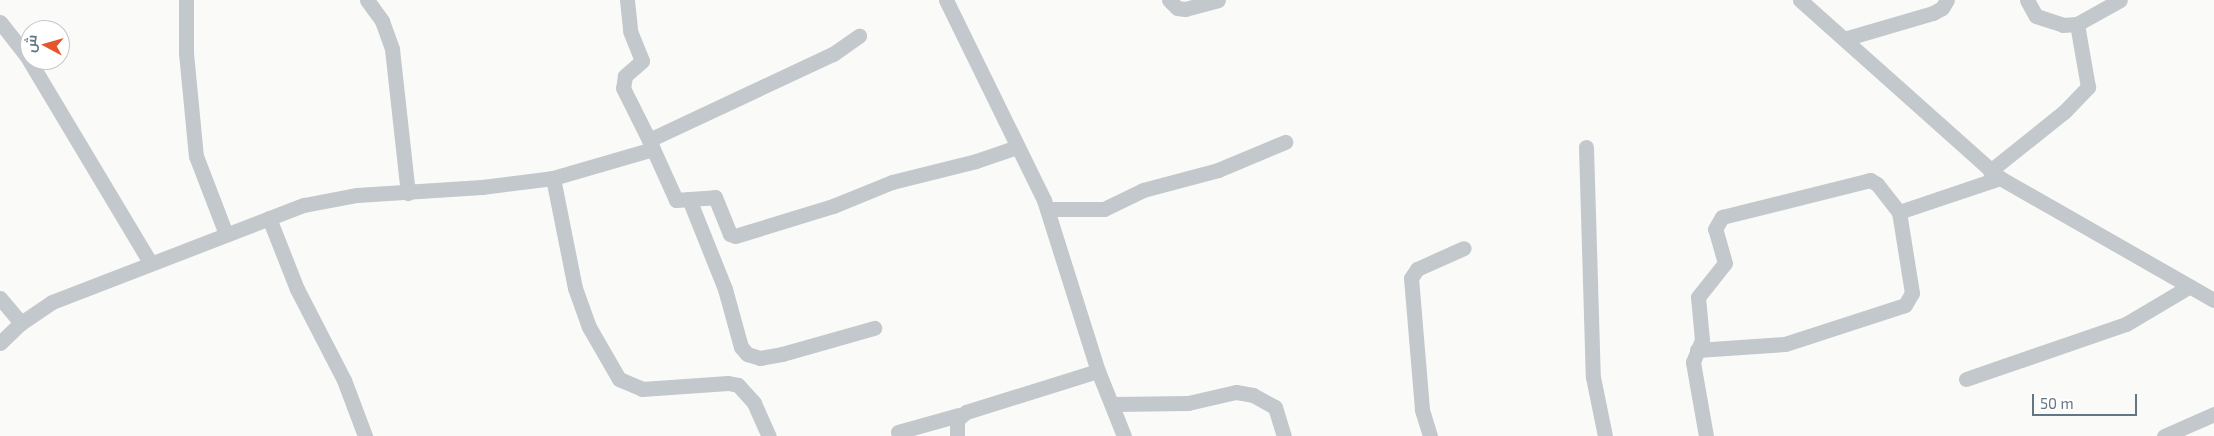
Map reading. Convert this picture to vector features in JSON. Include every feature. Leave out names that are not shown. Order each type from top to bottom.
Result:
[{"type":"street","points":[[186,0],[186,53],[194,147],[226,234]]},
{"type":"street","points":[[367,0],[382,21],[392,49],[408,193]]},
{"type":"street","points":[[627,0],[630,31],[642,61],[626,76],[623,88],[676,200],[717,199],[730,234],[735,236],[833,206],[892,182],[976,161],[1017,146]]},
{"type":"street","points":[[946,0],[1047,209],[1098,371],[1124,436]]},
{"type":"street","points":[[1169,0],[1177,8],[1185,9],[1218,0]]},
{"type":"street","points":[[1800,0],[1995,174],[2214,300]]},
{"type":"street","points":[[1844,40],[1933,12],[1942,8],[1947,0]]},
{"type":"street","points":[[2027,0],[2036,16],[2048,22],[2077,24],[2120,0]]},
{"type":"street","points":[[0,22],[26,54],[150,262]]},
{"type":"street","points":[[1900,212],[1995,174],[2064,112],[2088,87],[2077,24]]},
{"type":"street","points":[[0,342],[20,323],[52,302],[150,262],[269,218],[325,200],[553,178],[651,145],[833,54],[859,36]]},
{"type":"street","points":[[1047,209],[1104,209],[1142,190],[1218,170],[1285,142]]},
{"type":"street","points":[[1586,146],[1593,377],[1605,436]]},
{"type":"street","points":[[553,178],[575,288],[589,328],[619,379],[642,389],[728,383],[738,385],[754,403],[769,436]]},
{"type":"street","points":[[1697,350],[1785,344],[1906,305],[1912,293],[1900,212],[1877,184],[1870,180],[1722,216],[1715,228],[1725,263],[1698,298],[1702,336],[1697,350],[1693,362],[1706,436]]},
{"type":"street","points":[[689,199],[726,289],[741,346],[747,354],[760,358],[782,354],[874,328]]},
{"type":"street","points":[[269,218],[297,289],[344,380],[365,436]]},
{"type":"street","points":[[1430,436],[1422,409],[1411,278],[1417,269],[1464,248]]},
{"type":"street","points":[[1966,379],[2126,324],[2190,286]]},
{"type":"street","points":[[0,298],[20,323]]},
{"type":"street","points":[[898,432],[959,415],[1098,371]]},
{"type":"street","points":[[1112,404],[1188,403],[1236,392],[1253,395],[1275,407],[1284,436]]},
{"type":"street","points":[[2164,436],[2214,414]]},
{"type":"street","points":[[957,436],[959,415]]}]
